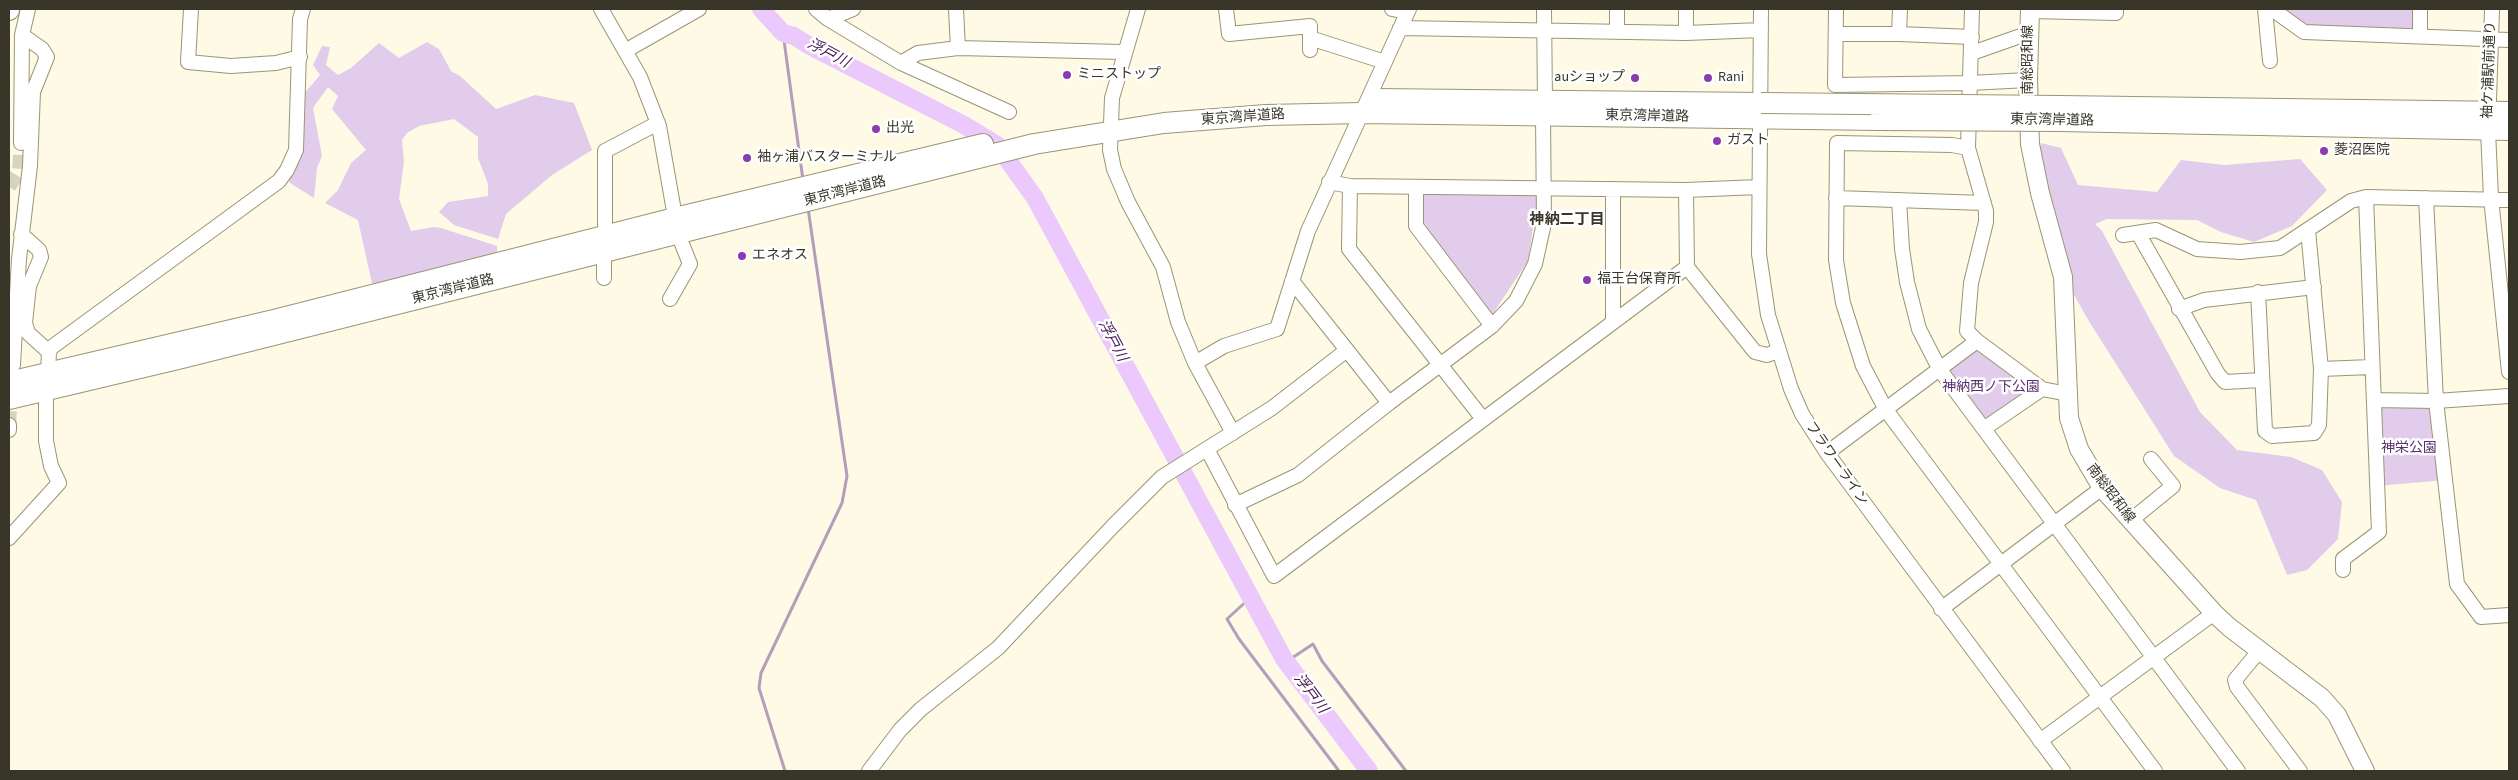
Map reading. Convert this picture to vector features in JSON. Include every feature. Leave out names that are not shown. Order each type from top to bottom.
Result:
[{"type":"highway","name":"東京湾岸道路","points":[[9,399],[47,382],[182,358],[676,226],[1110,125],[1164,123],[1365,106],[2496,118],[2509,130]]},
{"type":"highway","name":"東京湾岸道路","points":[[11,374],[47,382]]},
{"type":"main road","name":"南総昭和線","points":[[2030,10],[2028,80],[2030,144],[2034,167],[2063,277],[2069,418],[2079,450],[2102,488],[2214,613],[2322,698],[2337,715],[2366,771]]},
{"type":"street","points":[[21,143],[22,35],[28,9]]},
{"type":"street","points":[[9,538],[59,483],[51,466],[46,441],[49,352],[56,344],[278,181],[288,170],[296,150],[300,19],[303,9]]},
{"type":"street","points":[[601,9],[640,77],[658,123],[676,226],[686,247],[690,264],[670,299]]},
{"type":"street","points":[[625,51],[699,9]]},
{"type":"street","points":[[816,9],[901,63],[1010,112]]},
{"type":"street","points":[[828,18],[853,9]]},
{"type":"street","points":[[956,9],[958,48]]},
{"type":"street","points":[[1138,9],[1112,98],[1110,125],[1114,169],[1128,202],[1163,267],[1178,322],[1195,362],[1233,433]]},
{"type":"street","points":[[1226,9],[1230,34],[1310,26],[1310,44],[1385,62]]},
{"type":"street","points":[[1195,362],[1224,346],[1277,329],[1308,231],[1408,11],[1392,9]]},
{"type":"street","points":[[1235,505],[1298,475],[1388,403],[1442,365],[1492,326],[1516,301],[1535,264],[1544,223],[1546,188],[1544,9]]},
{"type":"street","points":[[1617,9],[1617,32]]},
{"type":"street","points":[[1686,9],[1686,33]]},
{"type":"street","name":"フラワーライン","points":[[1761,9],[1759,186],[1761,269],[1768,314],[1778,351],[1802,414],[1827,453],[2063,771]]},
{"type":"street","points":[[1836,9],[1835,85],[2028,80]]},
{"type":"street","points":[[1899,34],[1900,9]]},
{"type":"street","points":[[1972,9],[1968,148],[1984,203],[1986,222],[1971,283],[1967,332],[2042,389],[2068,394]]},
{"type":"street","points":[[2030,10],[2116,13],[2116,9]]},
{"type":"street","points":[[2265,9],[2270,62]]},
{"type":"street","points":[[2272,9],[2304,32],[2509,40]]},
{"type":"street","points":[[2420,9],[2420,36]]},
{"type":"street","name":"袖ケ浦駅前通り","points":[[2492,9],[2496,118],[2491,198],[2509,372]]},
{"type":"street","points":[[186,10],[188,62],[231,66],[276,63],[300,58]]},
{"type":"street","points":[[1400,28],[1686,33],[1761,30]]},
{"type":"street","points":[[1972,53],[2029,33]]},
{"type":"street","points":[[1836,34],[1972,36]]},
{"type":"street","points":[[11,374],[21,234],[30,166],[33,92],[47,57],[42,49],[22,35]]},
{"type":"street","points":[[901,63],[918,53],[958,48],[1124,52]]},
{"type":"street","points":[[605,225],[605,151],[658,123]]},
{"type":"street","points":[[1968,148],[1952,145],[1837,143],[1836,260],[1843,303],[1863,366],[1886,410],[2156,771]]},
{"type":"street","points":[[1329,182],[1350,186],[1686,190],[1759,186]]},
{"type":"street","points":[[1350,186],[1349,249],[1483,419]]},
{"type":"street","points":[[1416,187],[1416,226],[1492,326]]},
{"type":"street","points":[[1613,189],[1613,322]]},
{"type":"street","points":[[1686,190],[1686,267],[1755,352],[1768,356],[1778,351]]},
{"type":"street","points":[[2123,235],[2156,230],[2197,249],[2240,252],[2280,248],[2351,201],[2366,197],[2491,198],[2509,200]]},
{"type":"street","points":[[2343,570],[2343,559],[2379,532],[2371,367],[2366,197]]},
{"type":"street","points":[[1836,198],[1984,203]]},
{"type":"street","points":[[2426,198],[2436,401],[2457,584],[2481,617],[2509,615]]},
{"type":"street","points":[[1900,200],[1902,249],[1918,330],[1940,370],[2238,771]]},
{"type":"street","points":[[2258,292],[2265,431],[2272,436],[2314,433],[2319,425],[2321,368],[2308,230]]},
{"type":"street","points":[[2138,233],[2218,374],[2225,382],[2261,380]]},
{"type":"street","points":[[21,234],[39,250],[41,257],[29,286],[25,323],[28,332],[49,352]]},
{"type":"street","points":[[604,260],[604,278]]},
{"type":"street","points":[[1204,451],[1274,576],[1686,267]]},
{"type":"street","points":[[1292,281],[1388,403]]},
{"type":"street","points":[[2179,308],[2204,300],[2258,292],[2314,287]]},
{"type":"street","points":[[1827,453],[1977,341]]},
{"type":"street","points":[[870,771],[900,730],[921,710],[998,648],[1162,477],[1272,408],[1347,350]]},
{"type":"street","points":[[2321,368],[2371,367]]},
{"type":"street","points":[[1984,428],[2042,389]]},
{"type":"street","points":[[2374,400],[2436,401],[2509,396]]},
{"type":"street","points":[[9,425],[9,430]]},
{"type":"street","points":[[2130,521],[2173,486],[2151,459]]},
{"type":"street","points":[[1941,608],[2102,488]]},
{"type":"street","points":[[2040,740],[2214,613]]},
{"type":"street","points":[[2259,650],[2235,680],[2237,687],[2300,771]]},
{"type":"green space","points":[[2282,9],[2414,9],[2414,30],[2306,26]]},
{"type":"green space","points":[[427,42],[439,49],[451,71],[460,76],[496,109],[535,95],[574,103],[592,150],[552,175],[506,214],[498,239],[454,225],[439,212],[448,202],[488,196],[488,184],[478,158],[478,137],[454,119],[419,126],[407,133],[402,140],[404,161],[399,199],[411,231],[434,227],[441,228],[497,246],[497,258],[373,288],[358,220],[325,203],[338,190],[351,163],[366,150],[332,109],[338,96],[328,87],[313,108],[322,156],[317,168],[314,198],[290,183],[288,176],[302,96],[320,75],[313,65],[322,46],[330,47],[326,65],[338,75],[351,68],[379,43],[399,58]]},
{"type":"green space","points":[[2041,143],[2061,148],[2078,185],[2157,192],[2181,160],[2224,165],[2300,159],[2327,190],[2292,226],[2254,242],[2221,232],[2197,220],[2107,219],[2095,224],[2102,231],[2200,412],[2237,450],[2291,457],[2322,470],[2342,502],[2338,539],[2307,570],[2287,575],[2256,500],[2220,488],[2174,456],[2087,318],[2073,293],[2038,185]]},
{"type":"green space","points":[[1423,194],[1538,195],[1528,261],[1492,315],[1423,224]]},
{"type":"green space","name":"神納西ノ下公園","points":[[1977,347],[2035,389],[1985,422],[1946,371]]},
{"type":"green space","name":"神栄公園","points":[[2374,401],[2436,401],[2445,480],[2377,486]]},
{"type":"waterway","name":"浮戸川","points":[[761,9],[783,33],[794,36],[964,125],[997,145],[1035,198],[1284,659],[1369,771]]},
{"type":"waterway","points":[[783,33],[803,180]]},
{"type":"waterway","points":[[785,771],[759,688],[761,673],[842,503],[847,476],[808,208]]},
{"type":"waterway","points":[[1251,597],[1227,619],[1239,639],[1339,771]]},
{"type":"waterway","points":[[1286,662],[1313,644],[1322,661],[1406,771]]},
{"type":"tunnel","points":[[9,187],[19,171],[21,143]]},
{"type":"tunnel","points":[[9,425],[11,390]]},
{"type":"place","name":"ミニストップ","points":[[1067,75]]},
{"type":"place","name":"auショップ","points":[[1635,78]]},
{"type":"place","name":"Rani","points":[[1708,78]]},
{"type":"place","name":"出光","points":[[876,129]]},
{"type":"place","name":"ガスト","points":[[1717,141]]},
{"type":"place","name":"菱沼医院","points":[[2324,151]]},
{"type":"place","name":"袖ヶ浦バスターミナル","points":[[747,158]]},
{"type":"place","name":"エネオス","points":[[742,256]]},
{"type":"place","name":"福王台保育所","points":[[1587,280]]},
{"type":"district","name":"神納二丁目","points":[[1567,221]]}]
